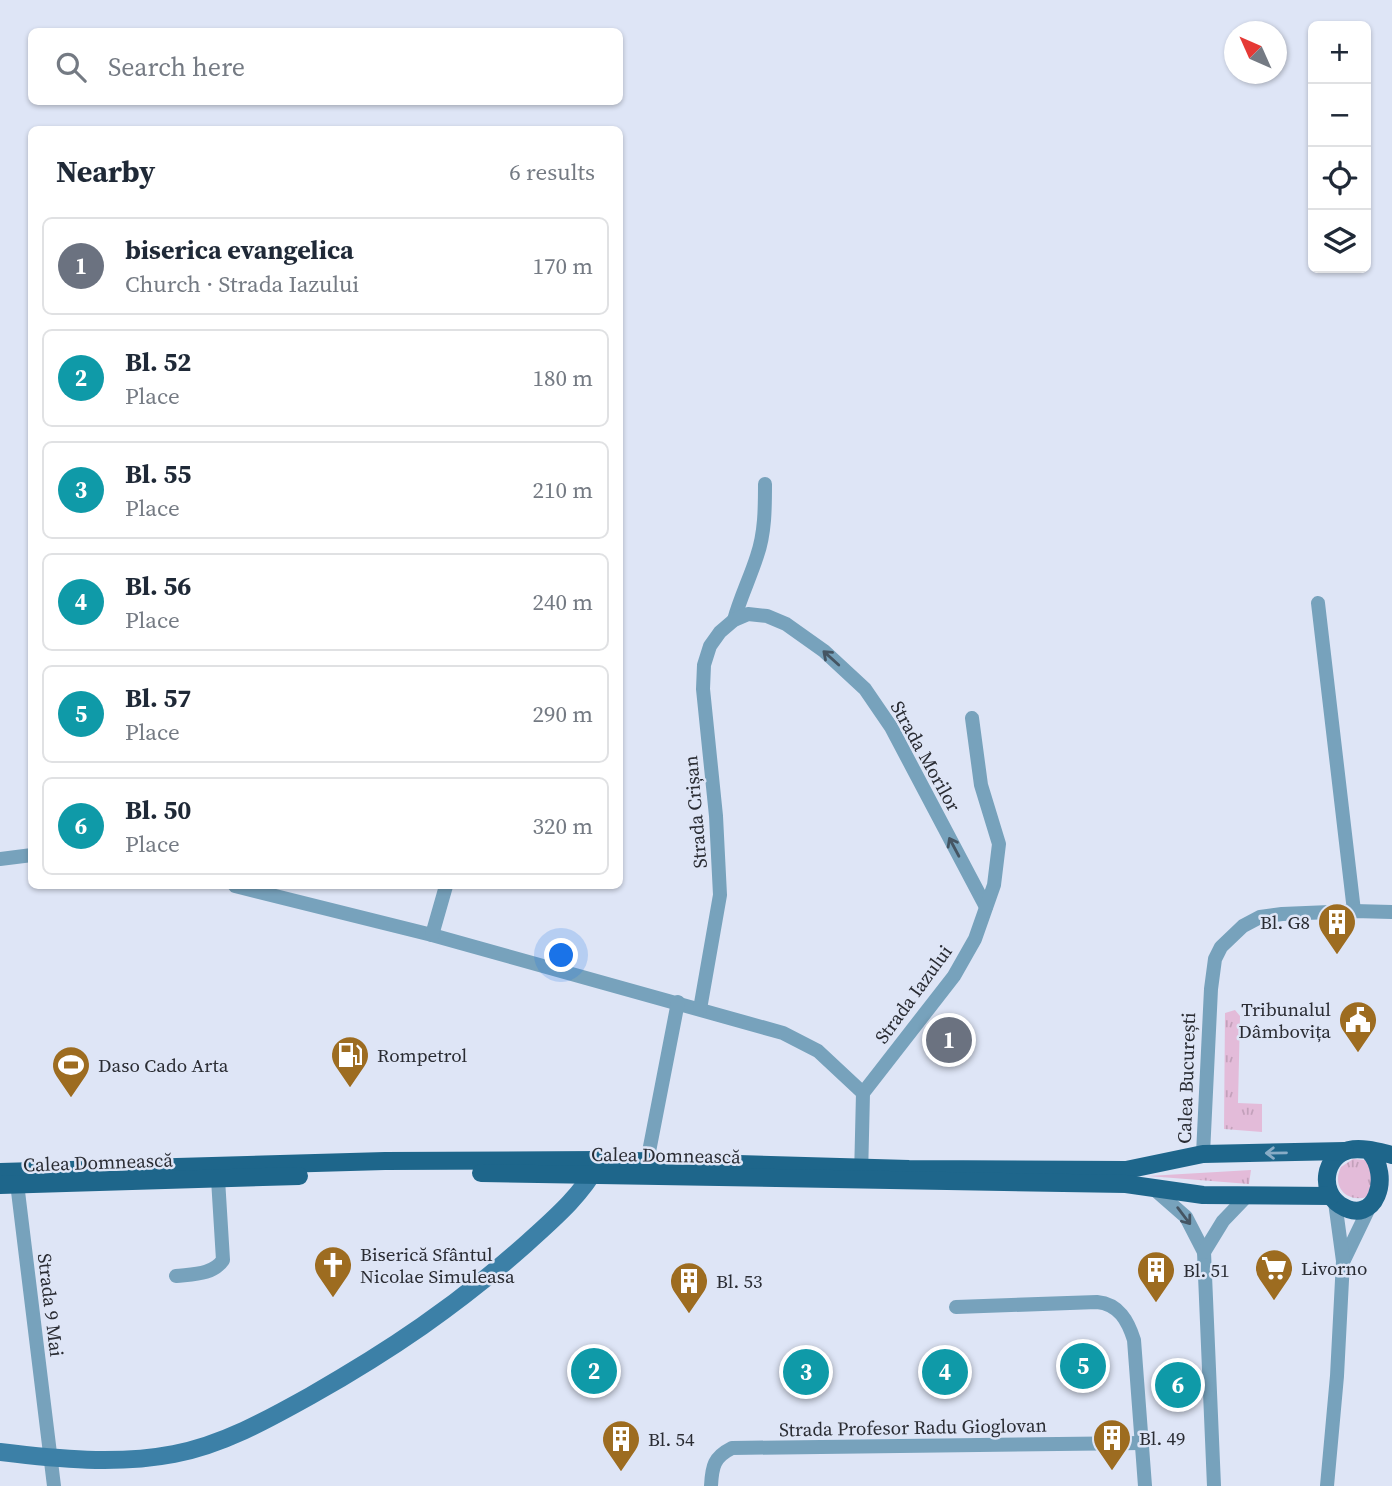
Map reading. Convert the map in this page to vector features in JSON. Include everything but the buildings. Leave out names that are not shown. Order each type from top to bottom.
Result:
[{"type":"main road","points":[[1369,1151],[1377,1155],[1387,1171],[1387,1189],[1381,1201],[1351,1210],[1333,1199],[1327,1186],[1330,1166],[1345,1151],[1361,1149],[1392,1155]]},
{"type":"main road","name":"Calea București","points":[[1203,1154],[1345,1151]]},
{"type":"main road","name":"Calea Domnească","points":[[8,1178],[218,1180],[386,1172],[596,1167],[647,1162],[861,1174],[1126,1170],[1203,1154]]},
{"type":"main road","name":"Calea Domnească","points":[[8,1178],[418,1161],[1126,1184],[1203,1195],[1333,1199]]},
{"type":"street","points":[[734,620],[758,555],[765,519],[765,484]]},
{"type":"street","points":[[1318,603],[1354,911]]},
{"type":"street","name":"Strada Morilor","points":[[734,620],[748,614],[767,616],[786,624],[824,651],[865,689],[891,727],[986,907]]},
{"type":"street","name":"Strada Crișan","points":[[700,1009],[720,895],[716,816],[703,676],[710,646],[720,632],[734,620]]},
{"type":"street","name":"Strada Iazului","points":[[863,1093],[954,976],[975,939],[996,876],[999,844],[981,785],[972,718]]},
{"type":"street","points":[[0,859],[28,856]]},
{"type":"street","points":[[247,889],[432,935],[678,1002],[783,1033],[801,1041],[818,1051],[863,1093],[861,1174]]},
{"type":"street","points":[[432,935],[445,889]]},
{"type":"street","name":"Calea București","points":[[1203,1154],[1211,989],[1215,959],[1221,947],[1243,926],[1261,918],[1282,914],[1392,912]]},
{"type":"street","points":[[647,1162],[678,1002]]},
{"type":"street","points":[[0,1452],[50,1458],[109,1459],[175,1454],[244,1431],[377,1358],[436,1318],[489,1277],[547,1225],[596,1167]]},
{"type":"street","name":"Strada 9 Mai","points":[[8,1178],[54,1486]]},
{"type":"street","points":[[176,1276],[211,1270],[223,1260],[218,1180]]},
{"type":"street","points":[[1154,1188],[1186,1217],[1204,1252],[1214,1486]]},
{"type":"street","points":[[1204,1252],[1223,1221],[1247,1196]]},
{"type":"street","points":[[1326,1486],[1337,1376],[1343,1261],[1333,1199]]},
{"type":"street","points":[[1343,1261],[1381,1201]]},
{"type":"street","points":[[956,1307],[1097,1302],[1115,1307],[1130,1325],[1134,1340],[1145,1486]]},
{"type":"street","name":"Strada Profesor Radu Gioglovan","points":[[711,1486],[712,1466],[720,1455],[732,1448],[1142,1443]]},
{"type":"green space","points":[[1235,1010],[1240,1016],[1238,1103],[1262,1104],[1262,1132],[1224,1129],[1225,1013]]},
{"type":"green space","points":[[1353,1159],[1365,1160],[1376,1171],[1367,1197],[1353,1198],[1340,1187],[1338,1174],[1341,1167]]},
{"type":"green space","points":[[1251,1170],[1249,1184],[1148,1176]]},
{"type":"place","name":"Bl. G8","points":[[1337,956]]},
{"type":"place","name":"biserica evangelica","points":[[949,1040]]},
{"type":"place","name":"Tribunalul Dâmbovița","points":[[1358,1054]]},
{"type":"place","name":"Rompetrol","points":[[350,1089]]},
{"type":"place","name":"Daso Cado Arta","points":[[71,1099]]},
{"type":"place","name":"Biserică Sfântul Nicolae Simuleasa","points":[[333,1299]]},
{"type":"place","name":"Livorno","points":[[1274,1302]]},
{"type":"place","name":"Bl. 51","points":[[1156,1304]]},
{"type":"place","name":"Bl. 53","points":[[689,1315]]},
{"type":"place","name":"Bl. 57","points":[[1083,1366]]},
{"type":"place","name":"Bl. 52","points":[[594,1371]]},
{"type":"place","name":"Bl. 55","points":[[806,1372]]},
{"type":"place","name":"Bl. 56","points":[[945,1372]]},
{"type":"place","name":"Bl. 50","points":[[1178,1385]]},
{"type":"place","name":"Bl. 49","points":[[1112,1472]]},
{"type":"place","name":"Bl. 54","points":[[621,1473]]}]
